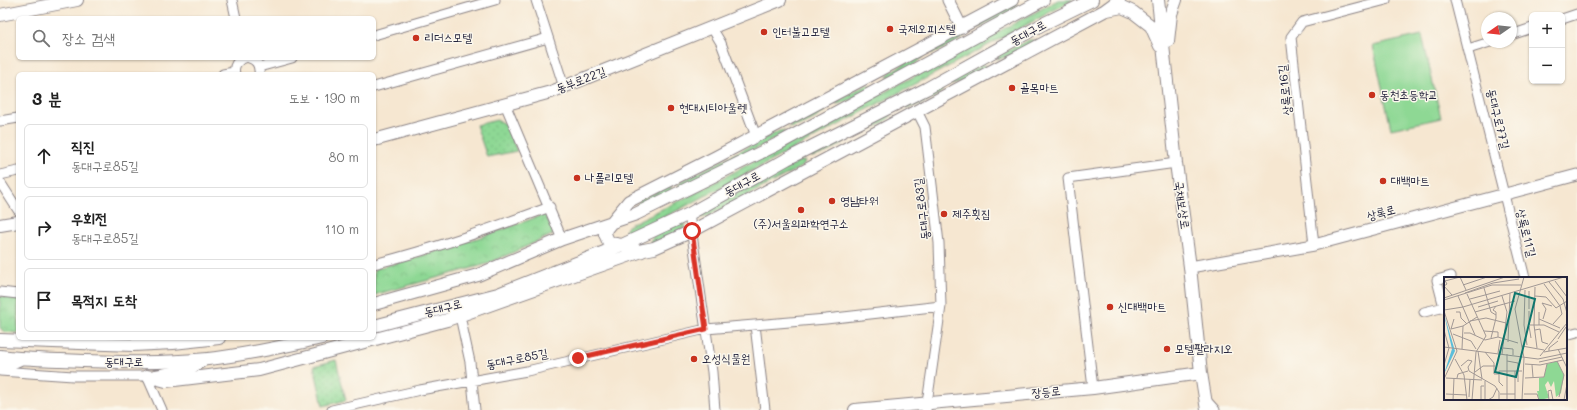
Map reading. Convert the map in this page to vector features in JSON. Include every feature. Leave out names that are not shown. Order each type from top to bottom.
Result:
[{"type":"main road","points":[[0,15],[77,0]]},
{"type":"main road","name":"동부로22길","points":[[376,139],[564,87],[780,0]]},
{"type":"main road","points":[[654,248],[639,251],[622,245],[608,243],[605,234],[609,223],[629,201],[962,28],[1012,0]]},
{"type":"main road","name":"동대구로","points":[[376,303],[478,275],[562,238],[643,211],[778,144],[1043,0]]},
{"type":"main road","name":"동대구로","points":[[376,325],[498,294],[622,245],[690,214],[787,159],[926,89],[1044,24],[1092,0]]},
{"type":"main road","points":[[376,339],[460,316],[654,248],[692,231],[1104,11],[1119,0]]},
{"type":"main road","name":"국채보상로","points":[[1158,0],[1176,163],[1190,267],[1201,374],[1206,405]]},
{"type":"main road","points":[[1165,58],[1171,14],[1176,0]]},
{"type":"main road","points":[[1104,11],[1122,7],[1133,12],[1151,26],[1165,58]]},
{"type":"main road","points":[[0,225],[16,222]]},
{"type":"main road","name":"동대구로","points":[[0,340],[132,345],[201,340]]},
{"type":"main road","name":"동대구로","points":[[0,356],[20,359],[97,362],[157,362],[207,359],[262,351],[313,340]]},
{"type":"main road","points":[[147,376],[166,381],[259,370],[371,340]]},
{"type":"main road","points":[[0,368],[20,359]]},
{"type":"main road","name":"장등로","points":[[855,410],[927,406],[1093,388],[1201,374]]},
{"type":"street","points":[[232,0],[236,16]]},
{"type":"street","points":[[376,34],[495,0]]},
{"type":"street","points":[[536,0],[564,87]]},
{"type":"street","points":[[948,0],[962,28]]},
{"type":"street","name":"상록로16길","points":[[1314,245],[1291,37],[1302,22],[1386,0]]},
{"type":"street","name":"동대구로77길","points":[[1455,0],[1504,194]]},
{"type":"street","points":[[1565,18],[1577,14]]},
{"type":"street","points":[[712,28],[721,43],[756,136]]},
{"type":"street","points":[[1517,33],[1529,29]]},
{"type":"street","points":[[376,86],[548,38]]},
{"type":"street","points":[[1468,49],[1481,45]]},
{"type":"street","points":[[235,72],[236,63],[241,60]]},
{"type":"street","points":[[254,60],[259,71],[287,60]]},
{"type":"street","points":[[505,104],[562,238]]},
{"type":"street","name":"동대구로83길","points":[[918,111],[925,127],[926,135],[939,243],[942,306],[927,406]]},
{"type":"street","points":[[0,121],[16,118]]},
{"type":"street","points":[[1093,388],[1068,178],[1176,163]]},
{"type":"street","points":[[0,174],[16,171]]},
{"type":"street","name":"상록로","points":[[1190,267],[1314,245],[1577,175]]},
{"type":"street","points":[[0,182],[16,207]]},
{"type":"street","name":"상록로11길","points":[[1504,194],[1525,277]]},
{"type":"street","points":[[376,263],[420,252],[550,207]]},
{"type":"street","points":[[690,214],[712,372],[715,410]]},
{"type":"street","points":[[1424,312],[1444,307],[1437,280],[1444,278]]},
{"type":"street","points":[[0,292],[16,294]]},
{"type":"street","points":[[765,410],[755,325],[826,319],[942,306]]},
{"type":"street","points":[[460,316],[470,362],[475,410]]},
{"type":"street","name":"동대구로85길","points":[[332,410],[472,380],[526,371],[706,329],[755,325]]},
{"type":"street","points":[[1567,335],[1577,332]]},
{"type":"street","points":[[0,372],[73,376],[147,376],[193,368],[207,359]]},
{"type":"street","points":[[147,376],[162,410]]},
{"type":"street","points":[[1206,405],[1215,410]]},
{"type":"green space","points":[[1058,0],[1073,0],[690,204],[633,233],[625,231],[629,225],[687,197]]},
{"type":"green space","points":[[1012,4],[1017,4],[1014,9],[981,27],[976,27],[978,23]]},
{"type":"green space","points":[[962,32],[967,33],[961,39],[945,48],[931,53],[934,48]]},
{"type":"green space","points":[[1422,35],[1441,118],[1391,129],[1373,46]]},
{"type":"green space","points":[[1029,40],[1034,40],[1027,47],[1006,57],[997,59],[999,55]]},
{"type":"green space","points":[[918,56],[923,56],[917,63],[901,72],[887,77],[890,72]]},
{"type":"green space","points":[[982,65],[987,66],[965,80],[950,84],[953,80]]},
{"type":"green space","points":[[867,84],[872,85],[861,94],[845,102],[836,104],[838,100]]},
{"type":"green space","points":[[938,89],[943,90],[921,104],[906,108],[908,104]]},
{"type":"green space","points":[[821,109],[825,110],[814,119],[788,128],[791,124]]},
{"type":"green space","points":[[887,115],[892,115],[875,127],[855,134],[858,129]]},
{"type":"green space","points":[[497,120],[506,124],[517,151],[487,157],[476,125]]},
{"type":"green space","points":[[785,130],[782,135],[686,186],[678,186],[682,181],[779,131]]},
{"type":"green space","points":[[843,137],[848,138],[831,150],[811,157],[813,152]]},
{"type":"green space","points":[[799,161],[805,161],[803,166],[706,217],[699,217],[702,211]]},
{"type":"green space","points":[[667,187],[672,187],[670,192],[643,206],[637,206],[640,200]]},
{"type":"green space","points":[[545,214],[554,234],[487,264],[376,294],[376,268],[460,244]]},
{"type":"green space","points":[[680,223],[686,223],[684,228],[657,242],[650,242],[653,236]]},
{"type":"green space","points":[[0,296],[16,299],[16,333],[4,332],[0,328]]},
{"type":"green space","points":[[336,360],[346,400],[323,406],[314,366]]},
{"type":"place","name":"국제오피스텔","points":[[890,29]]},
{"type":"place","name":"인터불고모텔","points":[[764,32]]},
{"type":"place","name":"리더스모텔","points":[[416,38]]},
{"type":"place","name":"골목마트","points":[[1012,88]]},
{"type":"place","name":"동천초등학교","points":[[1372,95]]},
{"type":"place","name":"현대시티아울렛","points":[[671,108]]},
{"type":"place","name":"나폴리모텔","points":[[577,178]]},
{"type":"place","name":"대백마트","points":[[1383,181]]},
{"type":"place","name":"영남타워","points":[[832,201]]},
{"type":"place","name":"(주)서울의과학연구소","points":[[801,210]]},
{"type":"place","name":"제주횟집","points":[[944,214]]},
{"type":"place","name":"신대백마트","points":[[1110,307]]},
{"type":"place","name":"모텔팔라지오","points":[[1167,349]]},
{"type":"place","name":"오성식물원","points":[[694,359]]},
{"type":"route","points":[[578,358],[706,329],[692,231]]}]
